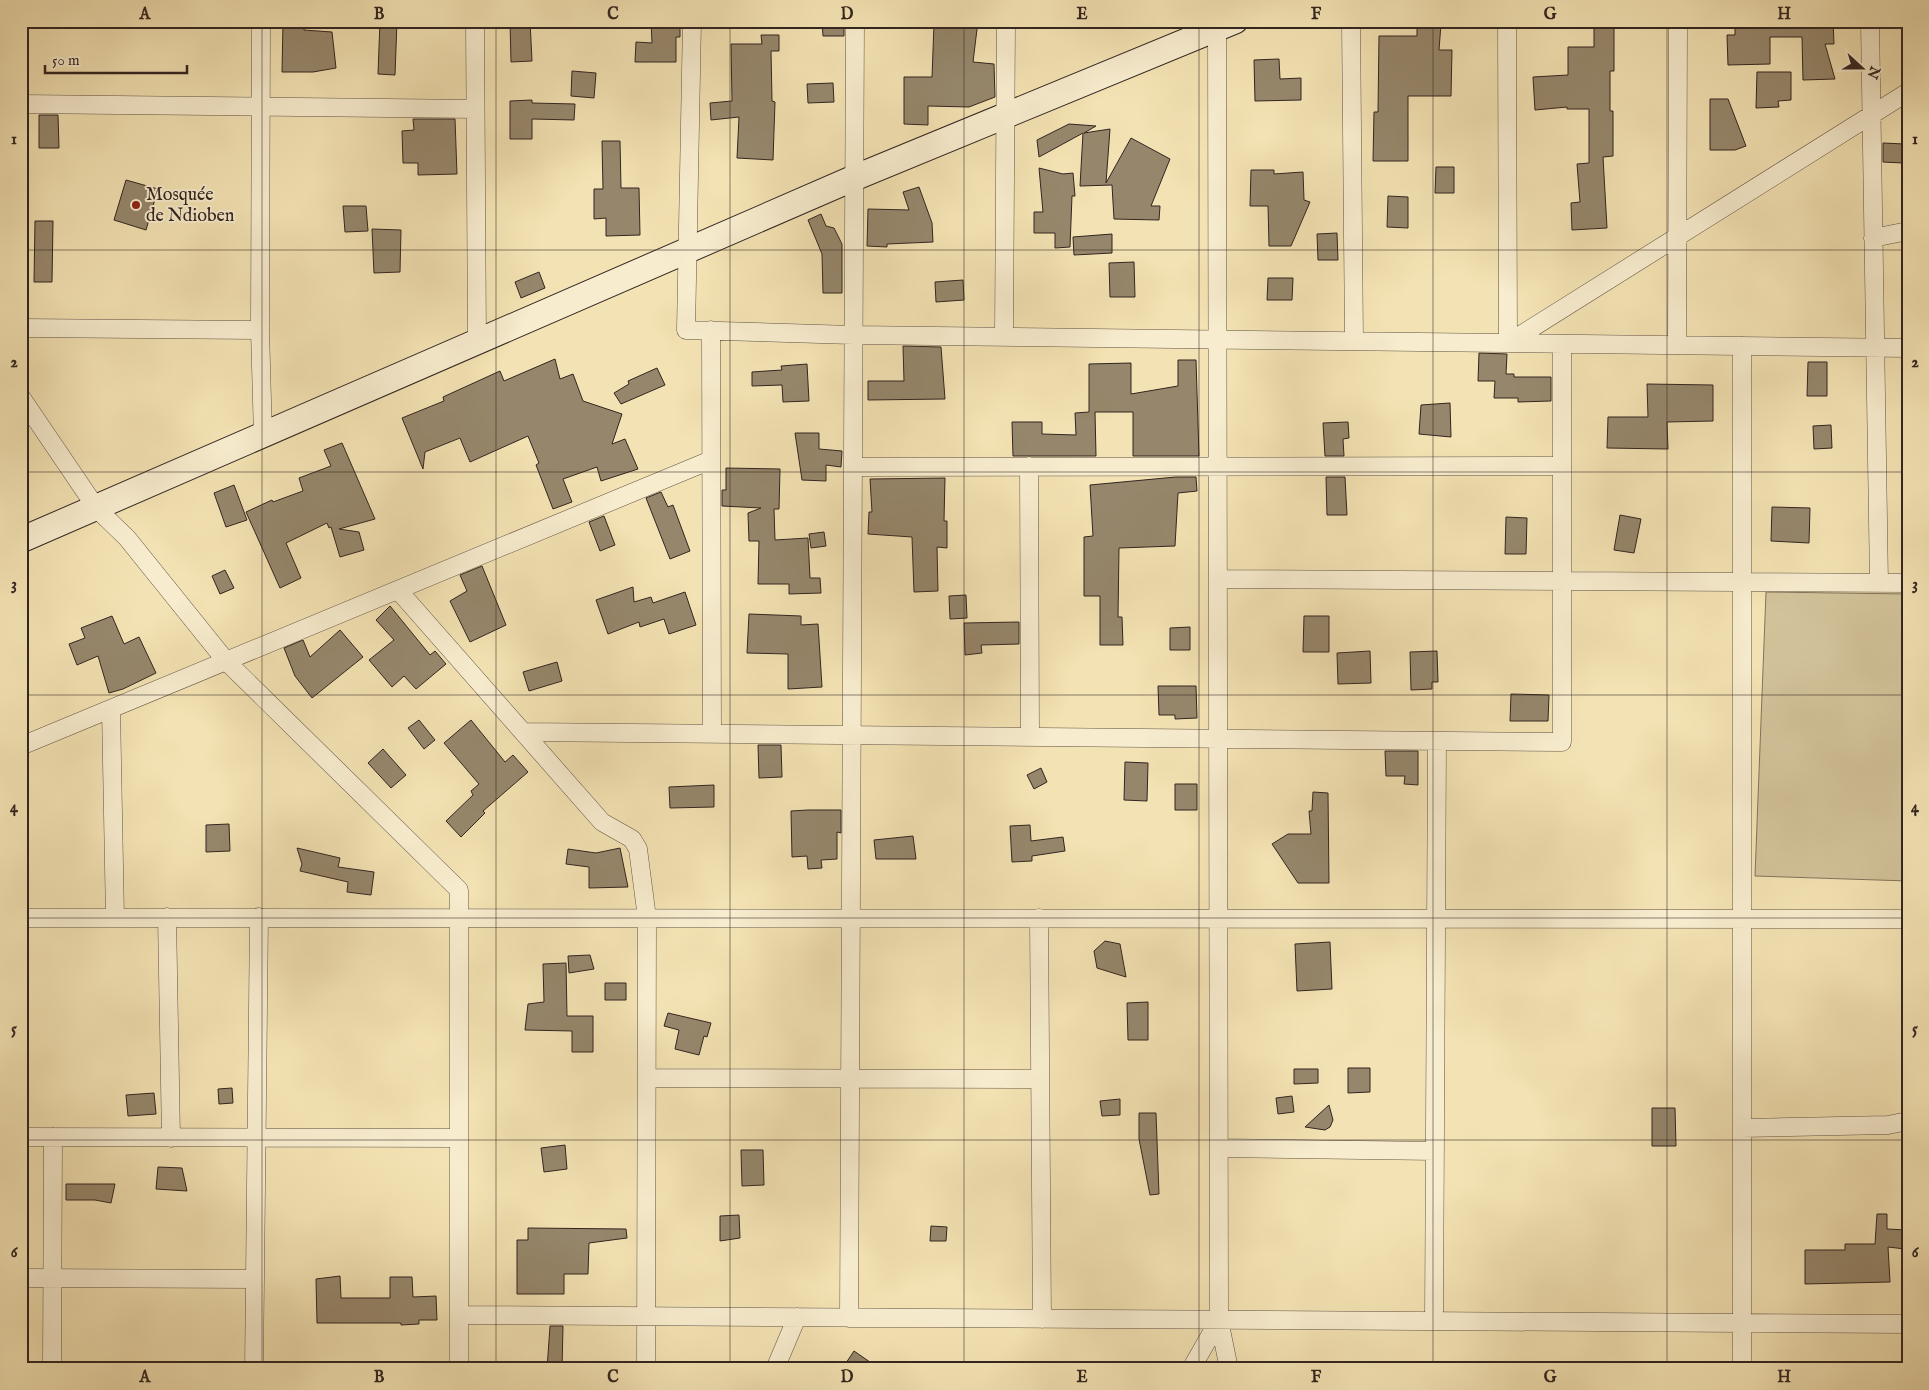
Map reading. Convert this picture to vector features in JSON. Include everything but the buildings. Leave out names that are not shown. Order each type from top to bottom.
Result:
[{"type":"main road","points":[[21,540],[97,509],[854,178],[1006,117],[1223,24]]},
{"type":"street","points":[[260,21],[260,330],[263,436]]},
{"type":"street","points":[[475,21],[478,343]]},
{"type":"street","points":[[692,21],[686,330],[853,335],[1908,348]]},
{"type":"street","points":[[850,1318],[854,21]]},
{"type":"street","points":[[1004,336],[1006,21]]},
{"type":"street","points":[[1351,21],[1354,341]]},
{"type":"street","points":[[1507,21],[1508,343]]},
{"type":"street","points":[[1677,346],[1679,236],[1678,21]]},
{"type":"street","points":[[1870,21],[1879,583]]},
{"type":"street","points":[[1223,24],[1218,340],[1219,1320],[1229,1369]]},
{"type":"street","points":[[1508,343],[1908,92]]},
{"type":"street","points":[[21,104],[475,109]]},
{"type":"street","points":[[1873,238],[1908,231]]},
{"type":"street","points":[[21,328],[260,330]]},
{"type":"street","points":[[711,330],[712,734]]},
{"type":"street","points":[[523,732],[1562,742],[1562,344]]},
{"type":"street","points":[[1742,346],[1742,1369]]},
{"type":"street","points":[[21,397],[97,509],[127,538],[226,661],[458,890],[459,1369]]},
{"type":"street","points":[[21,746],[712,460]]},
{"type":"street","points":[[1028,466],[1030,737]]},
{"type":"street","points":[[853,467],[1562,466]]},
{"type":"street","points":[[1218,580],[1908,583]]},
{"type":"street","points":[[398,590],[602,822],[632,839],[638,849],[647,918],[646,1369]]},
{"type":"street","points":[[111,709],[115,918]]},
{"type":"street","points":[[1434,1321],[1437,741]]},
{"type":"street","points":[[21,918],[1908,919]]},
{"type":"street","points":[[167,918],[171,1138]]},
{"type":"street","points":[[254,1369],[258,918]]},
{"type":"street","points":[[1039,918],[1042,1319]]},
{"type":"street","points":[[647,1078],[1040,1079]]},
{"type":"street","points":[[1742,1128],[1888,1125],[1908,1121]]},
{"type":"street","points":[[21,1137],[459,1138]]},
{"type":"street","points":[[52,1369],[53,1137]]},
{"type":"street","points":[[1219,1148],[1435,1151]]},
{"type":"street","points":[[21,1278],[255,1279]]},
{"type":"street","points":[[459,1315],[1908,1324]]},
{"type":"street","points":[[775,1369],[797,1317]]},
{"type":"street","points":[[1191,1369],[1219,1320]]},
{"type":"shaded area","points":[[1766,592],[1908,594],[1908,881],[1755,876]]},
{"type":"place","name":"Mosquée de Ndioben","points":[[136,205]]}]
